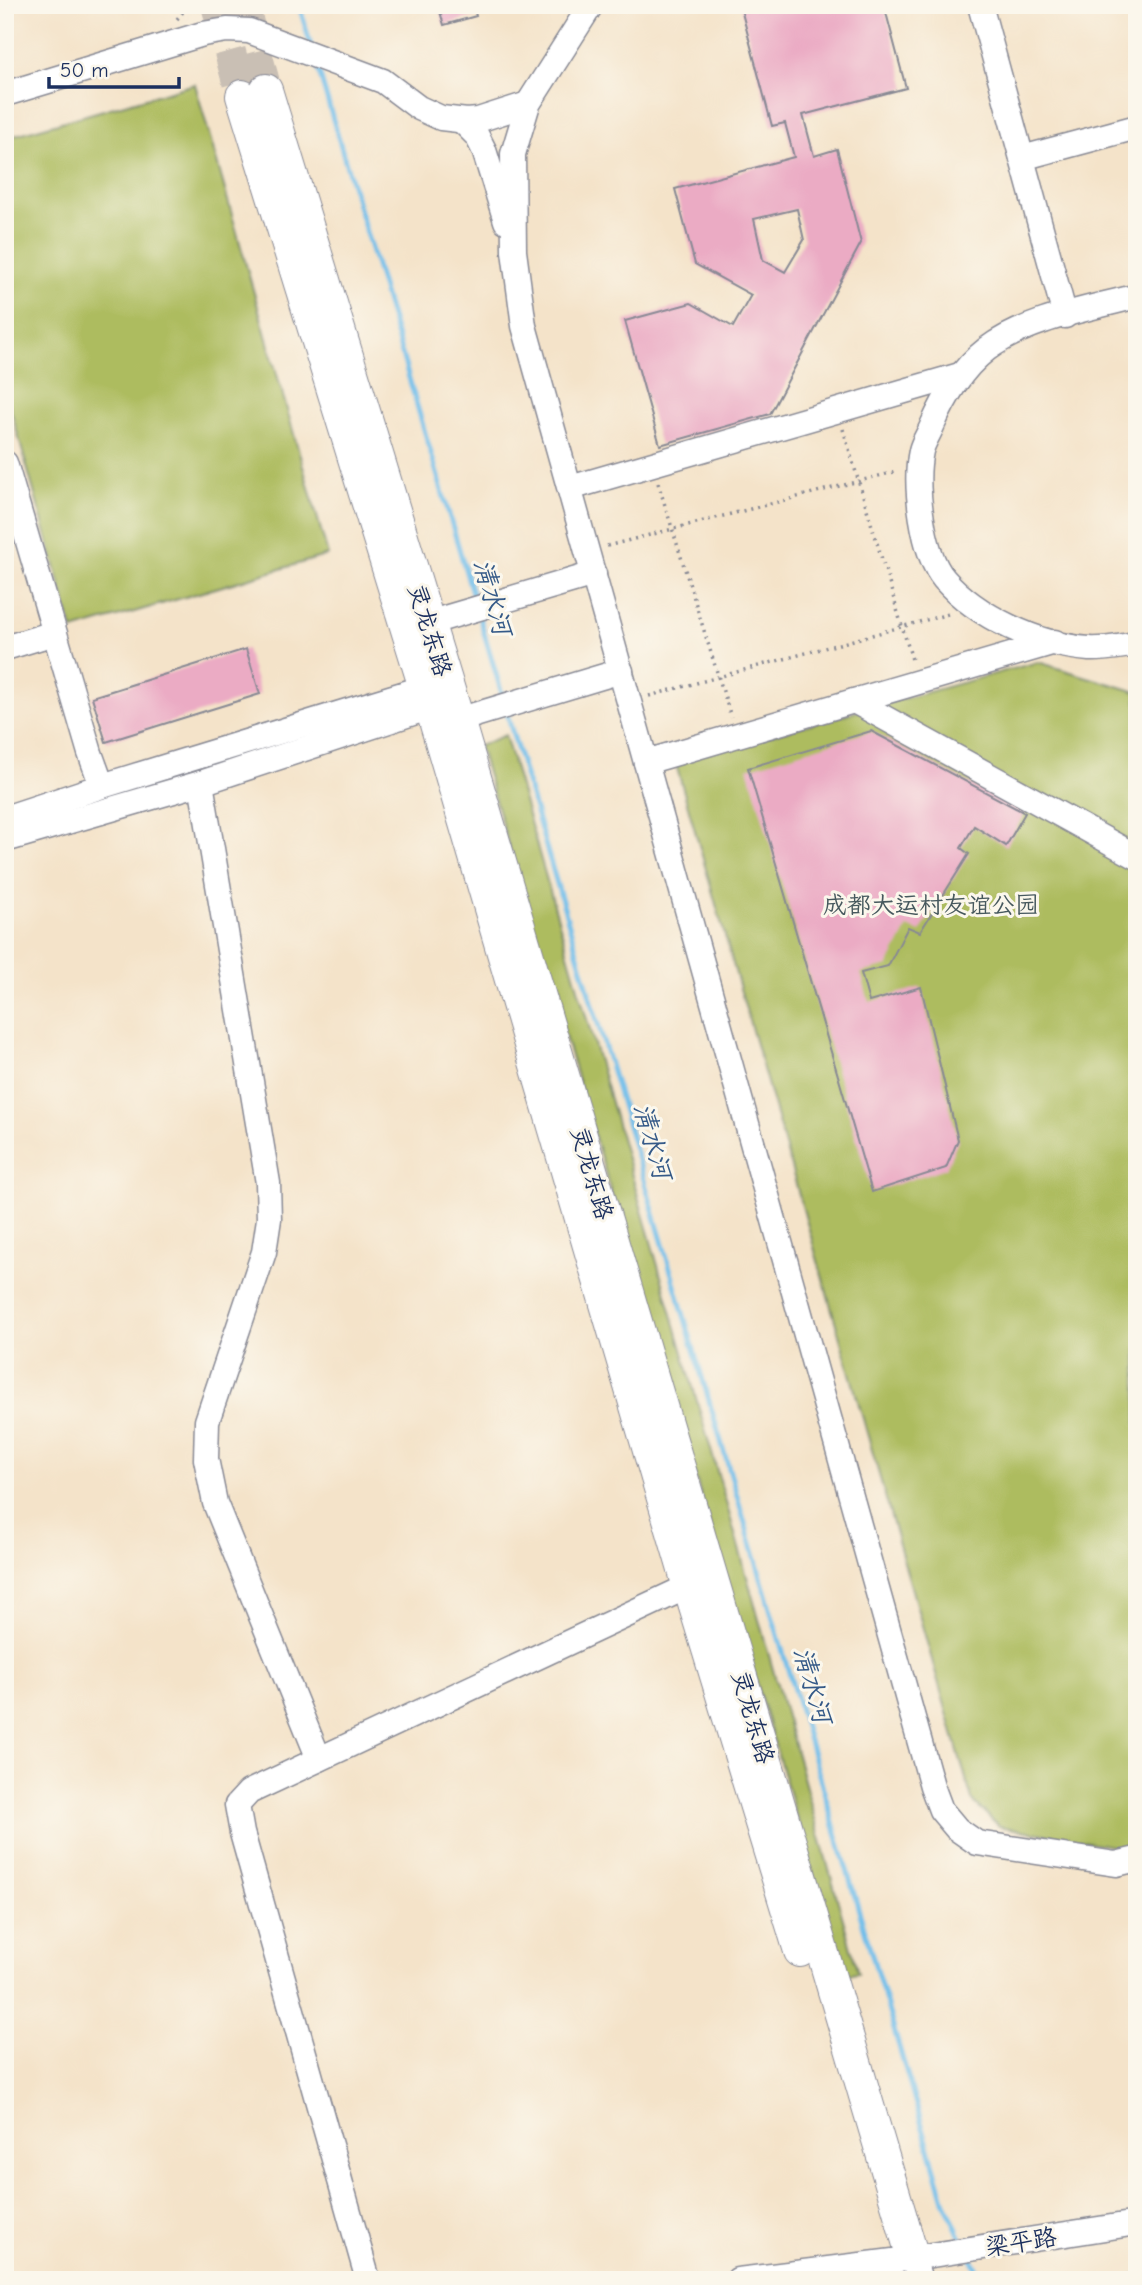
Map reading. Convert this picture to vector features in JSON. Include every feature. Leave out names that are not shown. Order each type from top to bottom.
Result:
[{"type":"main road","name":"灵龙东路","points":[[449,701],[440,620],[254,93],[449,701],[700,1581],[909,2266]]},
{"type":"street","points":[[591,5],[528,104],[513,154],[514,251],[524,326],[570,488],[585,569],[610,674],[629,701],[929,1773],[941,1810],[957,1829],[977,1843],[1115,1864],[1137,1859]]},
{"type":"street","points":[[980,5],[1065,316]]},
{"type":"street","points":[[5,94],[166,44],[227,30],[248,32],[273,40],[383,81],[419,108],[441,118],[478,120],[528,104]]},
{"type":"street","points":[[462,121],[477,136],[484,150],[514,251]]},
{"type":"street","points":[[1022,158],[1137,127]]},
{"type":"street","points":[[1137,296],[1022,330],[987,349],[960,375],[921,450],[919,495],[923,534],[942,577],[974,607],[1018,630],[1055,642],[1091,649],[1137,644]]},
{"type":"street","points":[[570,488],[960,375]]},
{"type":"street","points":[[5,463],[102,786]]},
{"type":"street","points":[[440,620],[585,569]]},
{"type":"street","points":[[5,648],[54,633]]},
{"type":"street","points":[[646,762],[1055,642]]},
{"type":"street","points":[[5,818],[102,786],[449,701],[610,674]]},
{"type":"street","points":[[5,840],[201,783],[449,701]]},
{"type":"street","points":[[854,701],[1137,857]]},
{"type":"street","points":[[201,783],[268,1183],[264,1252],[207,1421],[206,1459],[215,1503],[319,1759]]},
{"type":"street","points":[[369,2280],[242,1833],[237,1805],[249,1792],[700,1581]]},
{"type":"street","name":"梁平路","points":[[738,2280],[909,2266],[945,2253],[1137,2222]]},
{"type":"path","points":[[838,410],[919,682]]},
{"type":"path","points":[[652,464],[737,735]]},
{"type":"path","points":[[585,569],[920,465]]},
{"type":"path","points":[[629,701],[974,607]]},
{"type":"green space","points":[[195,84],[328,555],[73,630],[5,389],[5,138]]},
{"type":"green space","name":"成都大运村友谊公园","points":[[1038,662],[1137,692],[1137,1846],[1127,1849],[999,1826],[972,1800],[675,761]]},
{"type":"green space","points":[[505,735],[724,1495],[858,1973],[843,1975],[479,746]]},
{"type":"building","points":[[438,5],[473,5],[476,16],[444,25]]},
{"type":"building","points":[[740,5],[884,5],[906,88],[803,115],[814,156],[837,149],[861,243],[770,414],[660,445],[625,321],[691,303],[733,327],[751,295],[695,264],[675,189],[794,157],[785,123],[772,126]],"holes":[[[797,209],[804,240],[785,272],[763,260],[754,219]]]},
{"type":"building","points":[[246,649],[260,694],[106,742],[92,697]]},
{"type":"building","points":[[871,731],[1025,813],[1006,846],[974,826],[961,848],[969,854],[920,932],[908,927],[888,966],[861,973],[869,1002],[921,987],[958,1140],[946,1168],[872,1192],[748,768]]},
{"type":"waterway","name":"清水河","points":[[299,5],[311,46]]},
{"type":"waterway","name":"清水河","points":[[317,65],[475,603]]},
{"type":"waterway","name":"清水河","points":[[479,616],[504,701]]},
{"type":"waterway","name":"清水河","points":[[507,714],[945,2203],[963,2243]]},
{"type":"waterway","name":"清水河","points":[[969,2255],[980,2275],[987,2280]]},
{"type":"waterway","name":"清水河","points":[[1120,2280],[1137,2276]]},
{"type":"tunnel","points":[[217,5],[242,96]]},
{"type":"tunnel","points":[[243,5],[266,90]]}]
